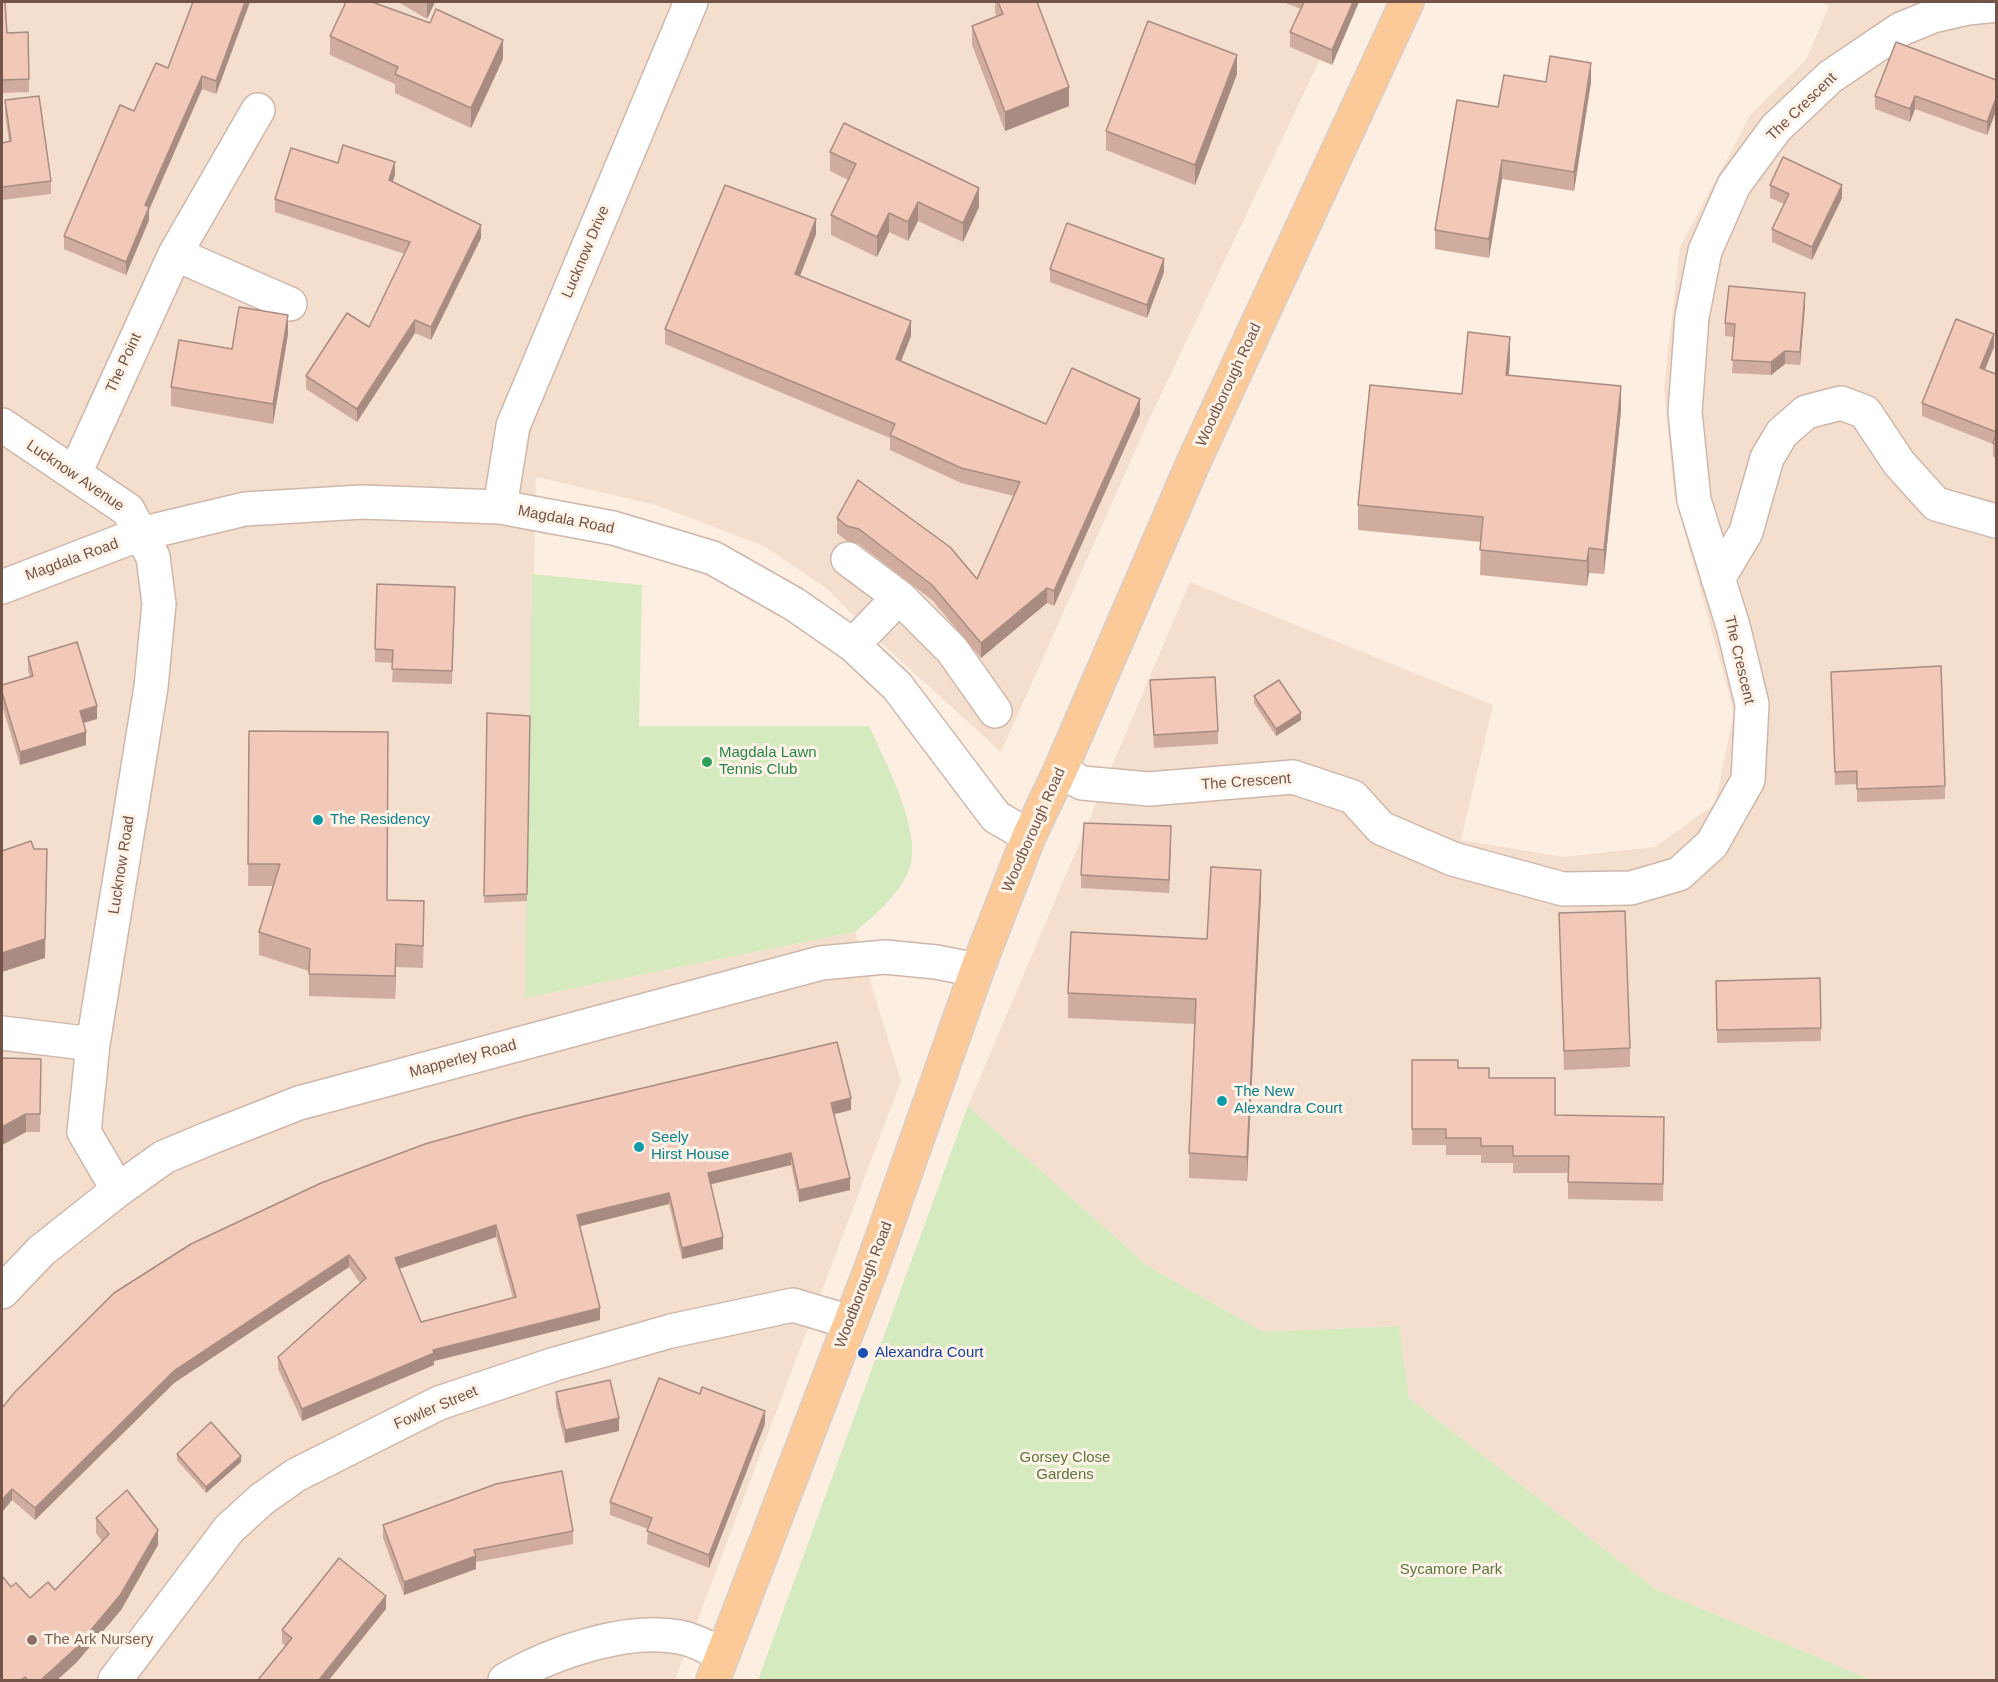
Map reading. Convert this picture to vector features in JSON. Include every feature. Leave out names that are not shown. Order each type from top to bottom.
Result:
[{"type":"main road","name":"Woodborough Road","points":[[718,1667],[874,1261],[976,970],[1029,836],[1060,771],[1194,461],[1407,2]]},
{"type":"street","name":"Lucknow Drive","points":[[500,507],[513,426],[691,2]]},
{"type":"street","name":"The Crescent","points":[[1060,771],[1083,783],[1149,789],[1293,777],[1353,797],[1381,828],[1453,859],[1563,889],[1630,888],[1679,874],[1712,844],[1748,780],[1752,704],[1733,626],[1694,500],[1685,412],[1692,318],[1705,251],[1734,184],[1776,128],[1830,77],[1892,35],[1933,16],[1968,8],[1996,5]]},
{"type":"street","name":"The Point","points":[[75,473],[175,254],[258,110]]},
{"type":"street","points":[[175,254],[290,304]]},
{"type":"street","points":[[1718,579],[1746,532],[1767,458],[1782,433],[1806,412],[1841,403],[1865,412],[1899,463],[1936,504],[1996,521]]},
{"type":"street","name":"Lucknow Avenue","points":[[2,425],[128,510],[140,534]]},
{"type":"street","name":"Magdala Road","points":[[2,587],[140,534],[245,509],[362,502],[500,507],[613,528],[713,558],[794,604],[853,645],[897,686],[996,817],[1029,836]]},
{"type":"street","name":"Lucknow Road","points":[[118,1190],[84,1132],[93,1044],[151,687],[158,616],[153,557],[140,534]]},
{"type":"street","points":[[848,559],[899,597],[952,650],[995,711]]},
{"type":"street","points":[[853,645],[899,597]]},
{"type":"street","name":"Mapperley Road","points":[[2,1292],[40,1251],[164,1156],[299,1103],[821,963],[885,957],[936,962],[976,970]]},
{"type":"street","points":[[2,1033],[93,1044]]},
{"type":"street","name":"Fowler Street","points":[[115,1680],[229,1528],[262,1499],[296,1475],[439,1403],[555,1364],[671,1331],[793,1305],[850,1322]]},
{"type":"street","points":[[505,1680],[526,1668],[568,1652],[629,1637],[680,1637],[718,1667]]},
{"type":"shaded area","points":[[2,2],[1347,2],[1148,422],[1001,752],[878,640],[826,588],[764,546],[656,505],[536,477],[525,998],[855,932],[901,1081],[675,1680],[2,1680]]},
{"type":"shaded area","points":[[1821,2],[1996,2],[1996,1680],[1872,1680],[1657,1590],[1409,1398],[1399,1326],[1264,1332],[1149,1267],[968,1106],[1190,582],[1493,705],[1461,840],[1563,857],[1655,847],[1715,804],[1734,712],[1674,494],[1664,387],[1680,247],[1751,114],[1806,60],[1829,6]]},
{"type":"green space","name":"Magdala Lawn Tennis Club","points":[[532,574],[642,585],[639,726],[869,726],[900,797],[911,837],[912,855],[909,870],[899,888],[886,904],[855,932],[525,998]]},
{"type":"green space","name":"Gorsey Close Gardens","points":[[968,1106],[1149,1267],[1264,1332],[1399,1326],[1409,1398],[1657,1590],[1872,1680],[758,1680]]},
{"type":"building","points":[[2,2],[5,2],[7,33],[28,32],[29,79],[2,80]]},
{"type":"building","points":[[193,2],[245,2],[216,81],[202,76],[145,205],[149,207],[126,262],[64,236],[120,105],[134,111],[156,63],[168,68]]},
{"type":"building","points":[[346,2],[372,2],[430,23],[436,9],[503,40],[471,108],[395,74],[398,67],[330,36]]},
{"type":"building","points":[[998,2],[1037,2],[1069,87],[1005,112],[972,26],[1003,14]]},
{"type":"building","points":[[1304,2],[1353,2],[1332,50],[1290,32]]},
{"type":"building","points":[[1148,21],[1237,55],[1195,165],[1106,131]]},
{"type":"building","points":[[1896,42],[1996,80],[1996,98],[1987,122],[1915,96],[1910,109],[1875,96]]},
{"type":"building","points":[[1550,56],[1591,63],[1574,172],[1502,160],[1489,239],[1435,230],[1457,100],[1498,107],[1504,75],[1546,82]]},
{"type":"building","points":[[39,96],[51,181],[2,187],[2,143],[11,141],[5,100]]},
{"type":"building","points":[[844,123],[979,188],[963,223],[918,202],[908,222],[889,213],[877,237],[831,215],[856,164],[830,152]]},
{"type":"building","points":[[343,145],[395,162],[389,180],[481,225],[431,327],[415,320],[357,409],[306,376],[347,313],[369,327],[410,242],[275,199],[291,148],[338,163]]},
{"type":"building","points":[[1783,157],[1842,185],[1812,247],[1772,229],[1789,194],[1770,185]]},
{"type":"building","points":[[725,185],[816,219],[795,274],[911,321],[896,359],[1046,424],[1072,368],[1140,399],[1054,591],[1047,588],[981,643],[932,585],[859,529],[847,526],[837,518],[858,480],[950,547],[977,579],[1020,482],[961,468],[890,435],[895,424],[665,329]]},
{"type":"building","points":[[1067,223],[1164,259],[1147,305],[1050,269]]},
{"type":"building","points":[[1729,286],[1805,293],[1800,352],[1785,351],[1771,362],[1732,360],[1735,324],[1725,323]]},
{"type":"building","points":[[239,307],[288,315],[273,404],[171,387],[179,340],[232,349]]},
{"type":"building","points":[[1956,319],[1994,334],[1980,368],[1996,374],[1996,432],[1922,403]]},
{"type":"building","points":[[1468,332],[1510,337],[1506,375],[1621,386],[1604,550],[1589,548],[1587,561],[1480,550],[1483,517],[1358,505],[1370,385],[1462,394]]},
{"type":"building","points":[[377,584],[455,587],[452,671],[392,669],[393,650],[375,649]]},
{"type":"building","points":[[77,642],[97,706],[80,711],[86,732],[20,752],[2,692],[2,685],[33,676],[28,657]]},
{"type":"building","points":[[1941,666],[1945,786],[1857,789],[1857,771],[1835,772],[1831,672]]},
{"type":"building","points":[[1215,677],[1218,731],[1154,735],[1150,680]]},
{"type":"building","points":[[1279,680],[1301,713],[1276,729],[1254,696]]},
{"type":"building","points":[[487,713],[530,716],[527,894],[484,896]]},
{"type":"building","points":[[249,731],[388,732],[387,900],[424,901],[423,946],[396,944],[395,976],[309,974],[310,949],[259,932],[280,864],[248,864]]},
{"type":"building","points":[[1084,823],[1171,826],[1169,880],[1081,875]]},
{"type":"building","points":[[31,841],[34,849],[47,849],[45,939],[2,953],[2,851]]},
{"type":"building","name":"The New Alexandra Court","points":[[1211,867],[1261,870],[1247,1157],[1189,1153],[1196,999],[1068,993],[1071,932],[1207,939]]},
{"type":"building","points":[[1625,911],[1630,1048],[1564,1051],[1559,913]]},
{"type":"building","points":[[1820,978],[1821,1028],[1717,1030],[1716,981]]},
{"type":"building","points":[[837,1042],[851,1098],[831,1103],[850,1178],[799,1190],[791,1153],[708,1173],[723,1237],[682,1248],[669,1193],[577,1215],[600,1308],[433,1350],[434,1353],[302,1409],[278,1357],[366,1278],[349,1255],[174,1371],[35,1508],[12,1489],[2,1498],[2,1408],[14,1393],[114,1293],[191,1244],[321,1183],[425,1144],[525,1116]],"holes":[[[496,1225],[516,1297],[421,1322],[395,1258]]]},
{"type":"building","points":[[2,1058],[41,1059],[40,1114],[26,1114],[2,1127]]},
{"type":"building","points":[[1412,1060],[1458,1060],[1458,1068],[1489,1068],[1489,1078],[1555,1078],[1555,1115],[1664,1117],[1663,1184],[1568,1182],[1569,1156],[1513,1156],[1513,1146],[1481,1146],[1481,1138],[1446,1138],[1446,1129],[1412,1129]]},
{"type":"building","points":[[659,1378],[700,1394],[702,1387],[765,1411],[709,1555],[647,1531],[652,1518],[610,1502]]},
{"type":"building","points":[[610,1380],[619,1418],[565,1430],[556,1392]]},
{"type":"building","points":[[211,1422],[241,1456],[206,1487],[177,1454]]},
{"type":"building","points":[[562,1471],[573,1531],[474,1550],[476,1556],[404,1582],[383,1525],[496,1484]]},
{"type":"building","points":[[127,1490],[158,1530],[121,1594],[76,1648],[41,1680],[28,1680],[25,1677],[21,1680],[2,1680],[2,1576],[11,1587],[16,1583],[30,1598],[48,1582],[55,1590],[109,1534],[96,1518]]},
{"type":"building","points":[[339,1558],[386,1596],[319,1680],[258,1680],[292,1638],[282,1630]]},
{"type":"place","name":"Magdala Lawn Tennis Club","points":[[707,762]]},
{"type":"place","name":"The Residency","points":[[318,820]]},
{"type":"place","name":"The New Alexandra Court","points":[[1222,1101]]},
{"type":"place","name":"Seely Hirst House","points":[[639,1147]]},
{"type":"place","name":"Alexandra Court","points":[[863,1353]]},
{"type":"place","name":"The Ark Nursery","points":[[32,1640]]},
{"type":"park label","name":"Sycamore Park","points":[[1451,1570]]}]
